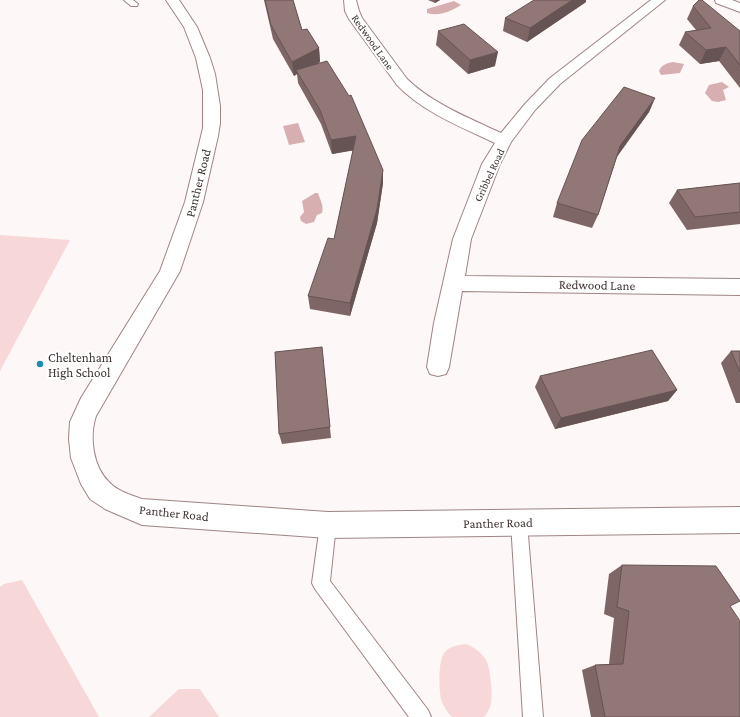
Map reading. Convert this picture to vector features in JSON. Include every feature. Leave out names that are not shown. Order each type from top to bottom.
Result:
[{"type":"street","name":"Panther Road","points":[[172,0],[180,10],[198,44],[206,65],[211,95],[212,125],[202,174],[188,225],[169,272],[93,400],[82,422],[80,445],[86,467],[99,490],[122,504],[142,512],[328,525],[740,520]]},
{"type":"street","name":"Redwood Lane","points":[[350,0],[352,11],[356,19],[402,82],[434,107],[504,141]]},
{"type":"street","name":"Gribbel Road","points":[[438,367],[462,239],[491,164],[504,141],[530,107],[555,81],[659,0]]},
{"type":"street","points":[[721,0],[740,8]]},
{"type":"street","name":"Redwood Lane","points":[[454,283],[740,288]]},
{"type":"lane","points":[[520,522],[533,717]]},
{"type":"lane","points":[[328,525],[321,583],[421,717]]},
{"type":"shaded area","points":[[454,1],[461,5],[440,14],[427,13],[427,9]]},
{"type":"shaded area","points":[[673,62],[684,64],[680,73],[661,75],[659,71],[661,67]]},
{"type":"shaded area","points":[[722,82],[729,87],[723,90],[726,100],[718,102],[712,101],[705,93],[709,85]]},
{"type":"shaded area","points":[[298,123],[305,142],[289,145],[283,126]]},
{"type":"shaded area","points":[[315,193],[318,193],[322,203],[322,213],[317,215],[314,222],[306,224],[301,221],[300,217],[304,212],[302,201]]},
{"type":"shaded area","points":[[0,235],[70,240],[0,371]]},
{"type":"shaded area","points":[[22,580],[99,717],[0,717],[0,587],[4,584]]},
{"type":"shaded area","points":[[466,644],[482,655],[489,668],[492,699],[491,705],[484,717],[452,717],[445,709],[441,699],[440,675],[442,657],[446,651],[454,646]]},
{"type":"shaded area","points":[[179,689],[200,689],[219,717],[149,717]]},
{"type":"building","points":[[265,0],[293,0],[302,30],[307,29],[319,48],[292,62],[271,25]]},
{"type":"building","points":[[534,0],[572,0],[530,28],[505,18]]},
{"type":"building","points":[[699,0],[702,0],[740,31],[740,65],[726,47],[706,50],[685,32],[711,28],[693,6]]},
{"type":"building","points":[[464,24],[498,52],[470,60],[438,31]]},
{"type":"building","points":[[327,61],[349,96],[351,95],[383,170],[377,209],[350,303],[308,296],[328,238],[334,239],[356,136],[331,140],[320,110],[296,70]]},
{"type":"building","points":[[624,87],[655,98],[620,146],[598,215],[557,203],[582,140]]},
{"type":"building","points":[[740,183],[740,212],[695,217],[677,190]]},
{"type":"building","points":[[322,347],[330,427],[279,434],[275,352]]},
{"type":"building","points":[[652,350],[677,390],[561,418],[540,376]]},
{"type":"building","points":[[731,351],[740,351],[740,372]]},
{"type":"building","points":[[622,565],[716,566],[740,601],[730,606],[740,621],[740,717],[605,717],[595,665],[623,664],[629,611],[617,607]]},
{"type":"place","name":"Cheltenham High School","points":[[40,364]]}]
